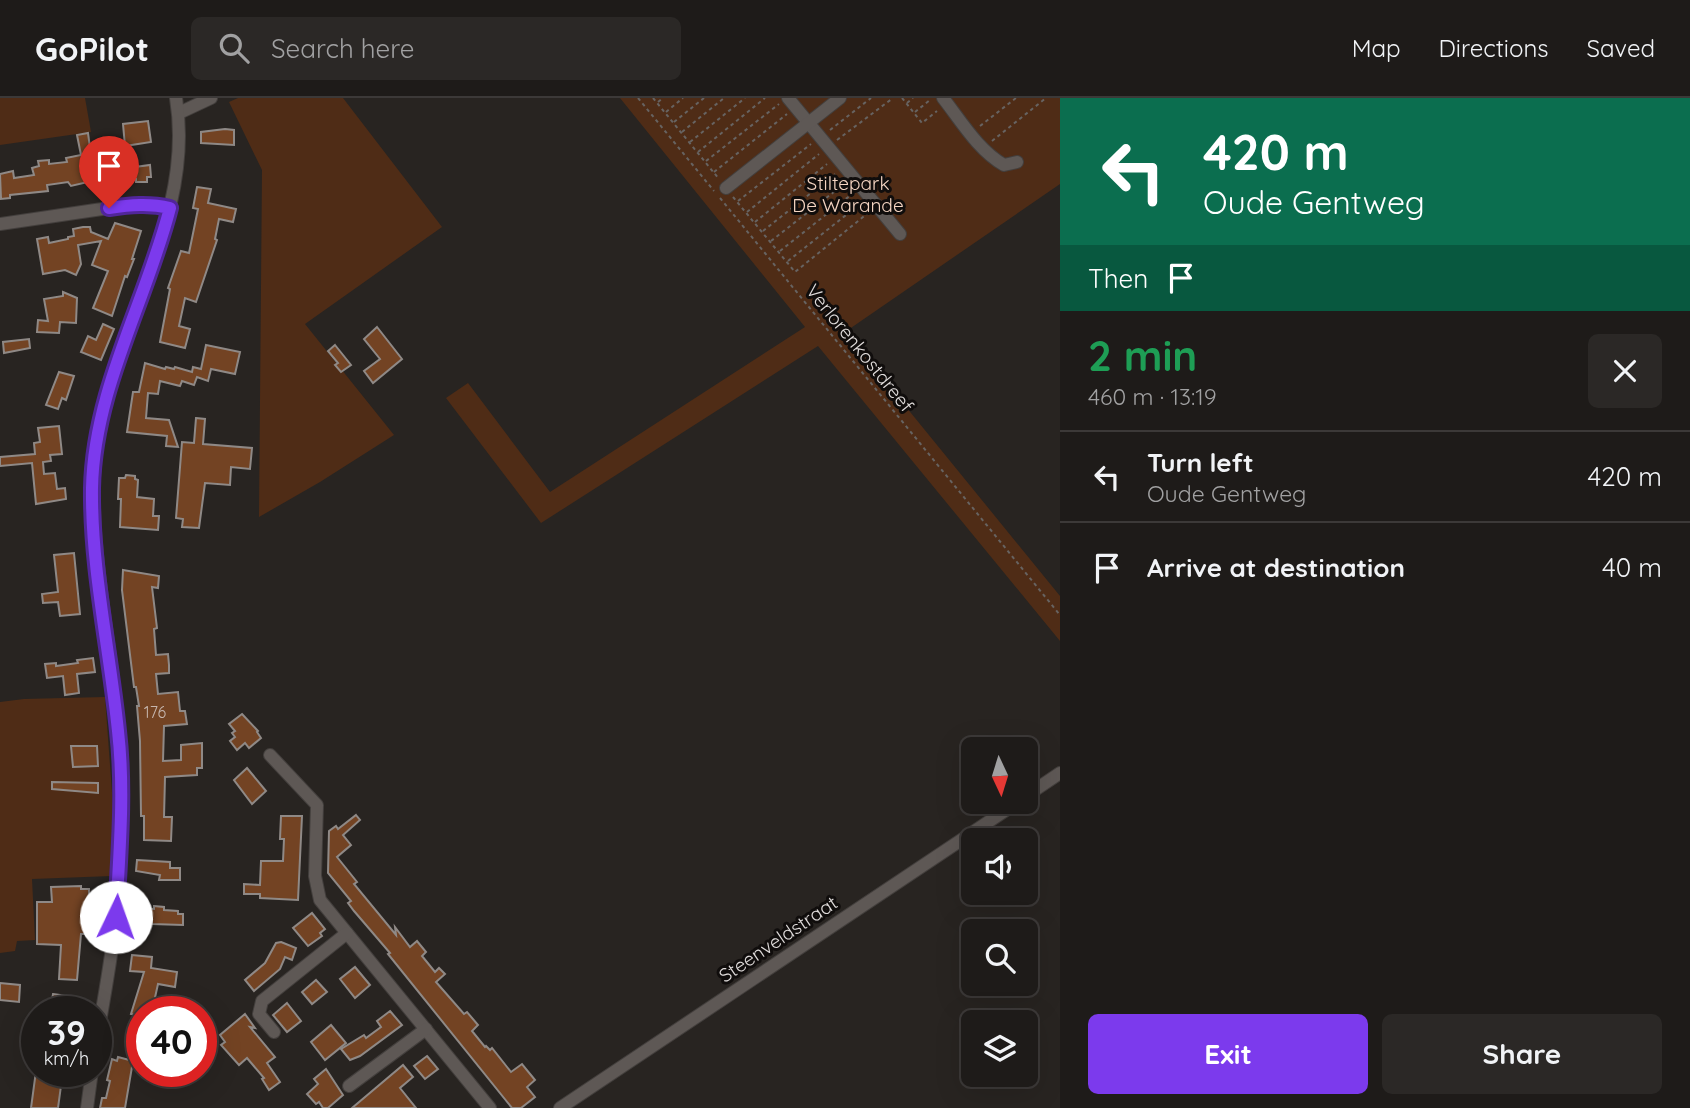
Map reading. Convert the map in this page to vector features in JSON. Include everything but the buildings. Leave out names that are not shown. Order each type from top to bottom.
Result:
[{"type":"street","points":[[104,996],[116,917],[119,735],[96,559],[92,488],[99,422],[126,335],[159,250],[170,208],[177,166],[179,113],[176,98]]},
{"type":"street","points":[[179,113],[211,98]]},
{"type":"street","points":[[726,188],[840,98]]},
{"type":"street","points":[[945,100],[983,148],[1004,165],[1017,162]]},
{"type":"street","points":[[790,101],[900,234]]},
{"type":"street","points":[[0,224],[136,204],[170,208]]},
{"type":"street","points":[[270,755],[317,805],[315,876],[320,901],[490,1108]]},
{"type":"street","points":[[1038,788],[1060,773]]},
{"type":"street","name":"Steenveldstraat","points":[[560,1108],[1000,814]]},
{"type":"street","points":[[274,1032],[259,1014],[262,1001],[347,933]]},
{"type":"street","points":[[349,1086],[426,1029]]},
{"type":"street","points":[[87,1108],[90,1087]]},
{"type":"path","name":"Verlorenkostdreef","points":[[638,98],[1060,615]]},
{"type":"path","points":[[653,98],[795,272],[845,168],[871,98]]},
{"type":"path","points":[[657,103],[663,98]]},
{"type":"path","points":[[665,112],[682,98]]},
{"type":"path","points":[[673,122],[704,98]]},
{"type":"path","points":[[682,133],[724,98]]},
{"type":"path","points":[[690,143],[745,98]]},
{"type":"path","points":[[698,153],[765,98]]},
{"type":"path","points":[[787,262],[892,98]]},
{"type":"path","points":[[902,98],[922,123],[945,100]]},
{"type":"path","points":[[906,103],[913,98]]},
{"type":"path","points":[[914,113],[933,98]]},
{"type":"path","points":[[971,133],[1016,98]]},
{"type":"path","points":[[983,148],[1046,98]]},
{"type":"path","points":[[705,162],[790,101]]},
{"type":"path","points":[[713,172],[790,101]]},
{"type":"path","points":[[737,202],[845,168]]},
{"type":"path","points":[[746,213],[845,168]]},
{"type":"path","points":[[754,222],[845,168]]},
{"type":"path","points":[[762,232],[845,168]]},
{"type":"path","points":[[770,242],[845,168]]},
{"type":"path","points":[[779,252],[845,168]]},
{"type":"green space","points":[[0,98],[85,98],[91,132],[0,145]]},
{"type":"green space","points":[[238,98],[343,98],[442,227],[305,324],[394,435],[259,517],[262,170],[229,102]]},
{"type":"green space","name":"Stiltepark De Warande","points":[[620,98],[1060,98],[1060,184],[845,332],[1060,596],[1060,641],[818,346],[541,523],[446,398],[468,383],[550,492],[805,327]]},
{"type":"green space","points":[[105,697],[115,833],[112,876],[32,879],[35,940],[17,941],[15,951],[0,953],[0,702]]},
{"type":"route","points":[[109,208],[136,204],[170,208],[159,250],[126,335],[99,422],[92,488],[96,559],[119,735],[119,869],[116,917]]}]
